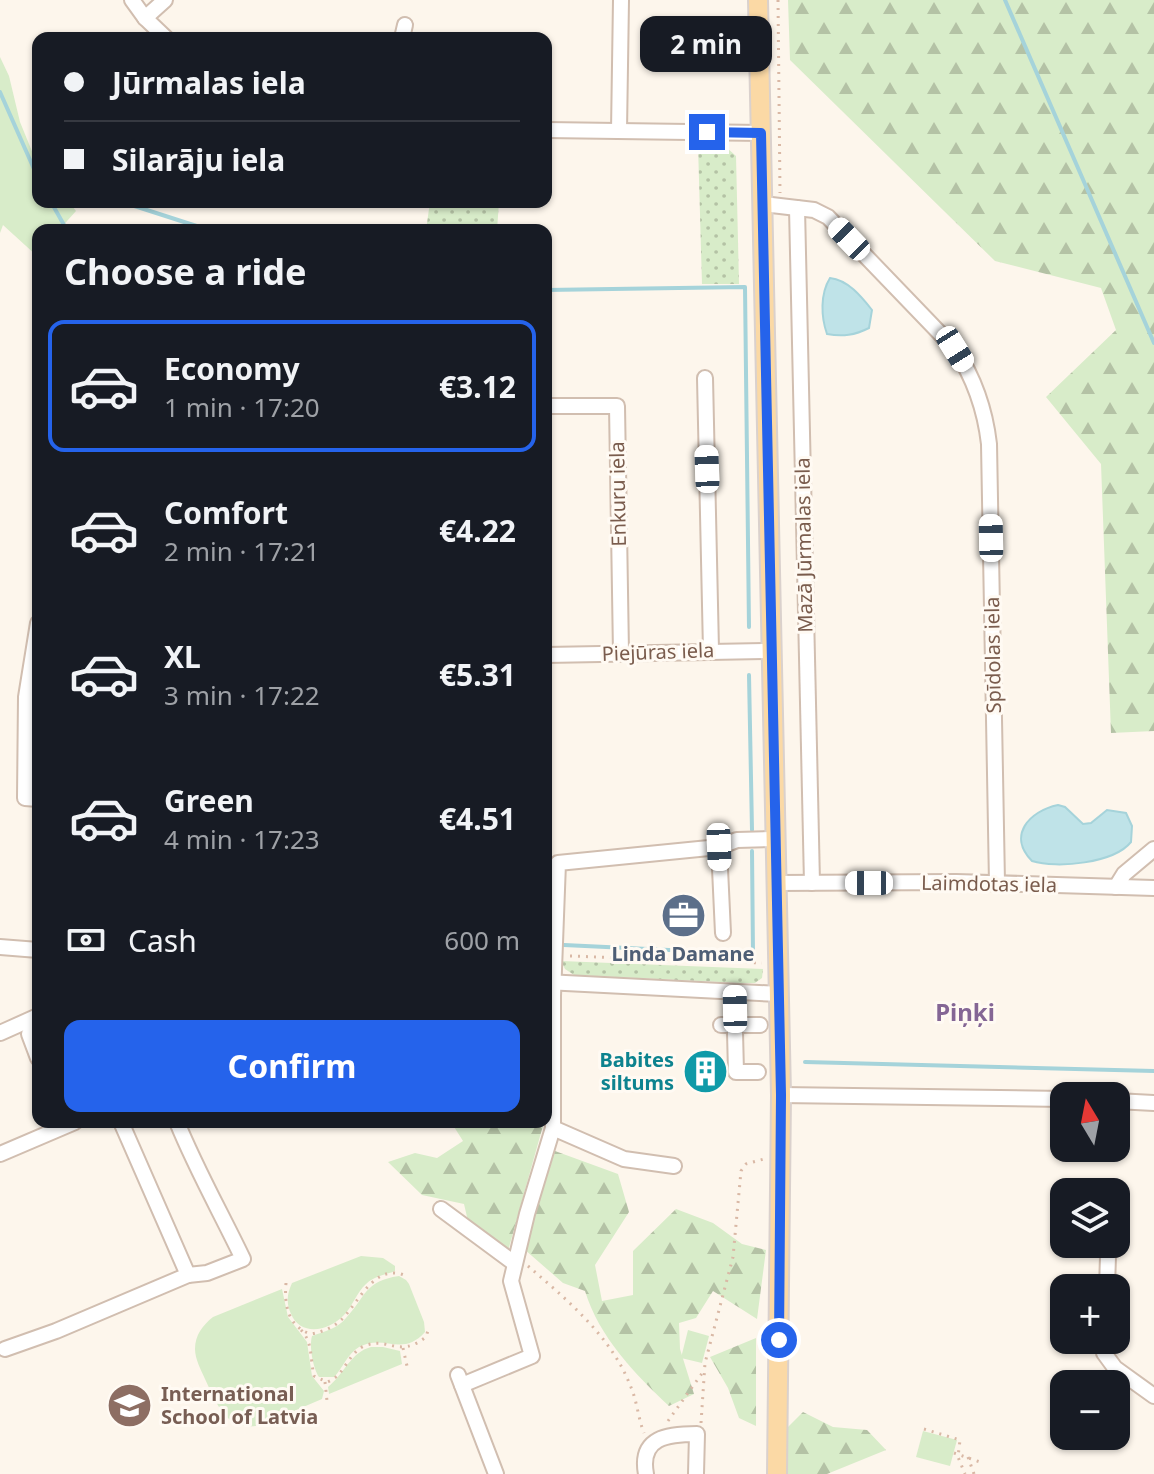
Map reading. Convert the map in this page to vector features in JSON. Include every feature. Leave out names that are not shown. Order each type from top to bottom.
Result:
[{"type":"main road","points":[[758,0],[761,133],[772,205],[770,651],[781,1095],[777,1474]]},
{"type":"street","points":[[132,0],[160,32]]},
{"type":"street","points":[[145,18],[165,0]]},
{"type":"street","points":[[619,131],[621,0]]},
{"type":"street","points":[[552,130],[761,133]]},
{"type":"street","name":"Spīdolas iela","points":[[772,205],[814,210],[828,217],[955,349],[970,372],[977,391],[989,444],[997,883]]},
{"type":"street","name":"Mazā Jūrmalas iela","points":[[797,208],[812,883]]},
{"type":"street","points":[[705,378],[711,650]]},
{"type":"street","name":"Enkuru iela","points":[[552,406],[617,406],[621,653]]},
{"type":"street","name":"Piejūras iela","points":[[552,655],[770,651]]},
{"type":"street","points":[[32,660],[26,697],[32,798]]},
{"type":"street","points":[[552,968],[558,863],[719,847],[737,840],[775,839]]},
{"type":"street","points":[[719,847],[723,933]]},
{"type":"street","points":[[1116,887],[1124,874],[1154,849]]},
{"type":"street","name":"Laimdotas iela","points":[[776,883],[997,883],[1154,888]]},
{"type":"street","points":[[0,947],[32,950]]},
{"type":"street","points":[[552,982],[779,994]]},
{"type":"street","points":[[734,992],[728,1025],[736,1072],[758,1072]]},
{"type":"street","points":[[0,1033],[32,1019]]},
{"type":"street","points":[[728,1025],[760,1025]]},
{"type":"street","points":[[496,1474],[460,1380],[532,1356],[511,1281],[553,1128],[552,1079]]},
{"type":"street","points":[[781,1095],[1050,1099]]},
{"type":"street","points":[[1130,1102],[1154,1103]]},
{"type":"street","points":[[0,1154],[61,1128]]},
{"type":"street","points":[[124,1128],[188,1275]]},
{"type":"street","points":[[2,1346],[56,1331],[188,1275],[207,1273],[243,1259],[209,1187],[195,1168],[179,1128]]},
{"type":"street","points":[[553,1128],[624,1159],[674,1166]]},
{"type":"street","points":[[441,1209],[514,1263]]},
{"type":"street","points":[[1105,1354],[1115,1368],[1154,1396]]},
{"type":"street","points":[[646,1474],[645,1464],[654,1444],[674,1434],[697,1434],[696,1474]]},
{"type":"path","points":[[772,205],[778,0]]},
{"type":"path","points":[[554,955],[768,963]]},
{"type":"path","points":[[697,1434],[702,1421],[705,1370],[733,1257],[741,1171],[746,1164],[772,1158]]},
{"type":"path","points":[[514,1263],[526,1265],[573,1306],[612,1353],[630,1384],[654,1444]]},
{"type":"path","points":[[301,1330],[311,1334],[328,1329],[343,1318],[370,1284],[397,1273],[408,1277]]},
{"type":"path","points":[[286,1283],[288,1313],[308,1340],[314,1376],[325,1382],[337,1378],[353,1354],[366,1346],[412,1346],[426,1337],[429,1327]]},
{"type":"path","points":[[403,1348],[407,1366]]},
{"type":"path","points":[[654,1444],[705,1370]]},
{"type":"path","points":[[325,1382],[327,1401]]},
{"type":"path","points":[[924,1429],[960,1440],[956,1453],[965,1474]]},
{"type":"path","points":[[956,1453],[980,1462]]},
{"type":"path","points":[[968,1457],[974,1474]]},
{"type":"green space","points":[[788,0],[1154,0],[1154,731],[1111,733],[1101,464],[1046,397],[1116,330],[1101,288],[995,261],[790,60]]},
{"type":"green space","points":[[0,57],[9,76],[20,122],[32,151],[32,208],[74,208],[76,211],[64,224],[32,224],[32,251],[3,225],[0,233]]},
{"type":"green space","points":[[698,145],[726,147],[736,156],[739,284],[702,284]]},
{"type":"green space","points":[[429,208],[499,208],[497,224],[427,224]]},
{"type":"green space","points":[[561,961],[763,969],[762,978],[755,983],[741,983],[574,975],[565,969]]},
{"type":"green space","points":[[455,1128],[542,1128],[508,1251],[471,1234],[464,1204],[422,1195],[388,1162],[415,1153],[437,1158],[463,1141]]},
{"type":"green space","points":[[555,1151],[618,1174],[629,1212],[595,1265],[602,1301],[633,1295],[633,1251],[676,1209],[713,1223],[742,1244],[766,1250],[757,1319],[713,1291],[696,1318],[679,1323],[680,1349],[694,1394],[669,1406],[631,1368],[609,1339],[585,1291],[563,1283],[524,1249]]},
{"type":"green space","points":[[361,1256],[383,1258],[395,1266],[395,1271],[369,1281],[344,1315],[331,1325],[316,1329],[301,1326],[291,1314],[288,1302],[292,1283]]},
{"type":"green space","points":[[399,1276],[409,1284],[425,1332],[408,1343],[368,1343],[351,1353],[334,1377],[319,1377],[312,1357],[312,1336],[342,1322],[372,1286]]},
{"type":"green space","points":[[282,1289],[288,1317],[307,1342],[312,1376],[324,1391],[322,1399],[261,1425],[240,1425],[225,1415],[214,1398],[197,1361],[196,1339],[213,1317]]},
{"type":"green space","points":[[688,1330],[709,1336],[702,1363],[681,1358]]},
{"type":"green space","points":[[756,1338],[756,1426],[739,1418],[728,1388],[710,1357]]},
{"type":"green space","points":[[371,1347],[400,1351],[402,1364],[329,1394],[328,1387],[353,1358]]},
{"type":"green space","points":[[803,1412],[833,1427],[867,1430],[886,1450],[827,1474],[788,1474],[787,1428]]},
{"type":"green space","points":[[923,1431],[957,1440],[950,1466],[916,1457]]},
{"type":"water","points":[[830,278],[848,285],[872,310],[869,328],[849,335],[827,334],[822,306]]},
{"type":"water","points":[[1058,805],[1065,807],[1083,824],[1091,823],[1107,810],[1126,813],[1132,826],[1131,842],[1112,855],[1084,862],[1056,864],[1032,861],[1021,843],[1025,826],[1038,813]]},
{"type":"waterway","points":[[1005,0],[1154,343]]},
{"type":"waterway","points":[[0,92],[32,164]]},
{"type":"waterway","points":[[54,208],[63,224]]},
{"type":"waterway","points":[[141,208],[190,224]]},
{"type":"waterway","points":[[552,290],[745,287],[749,627]]},
{"type":"waterway","points":[[749,675],[752,830]]},
{"type":"waterway","points":[[564,945],[753,954],[752,851]]},
{"type":"waterway","points":[[805,1062],[1154,1071]]},
{"type":"place","name":"Linda Damane","points":[[683,915]]},
{"type":"place","name":"Babites siltums","points":[[705,1072]]},
{"type":"place","name":"International School of Latvia","points":[[130,1405]]},
{"type":"district","name":"Piņķi","points":[[965,1013]]},
{"type":"route","points":[[707,132],[761,133],[781,1095],[779,1340]]}]
